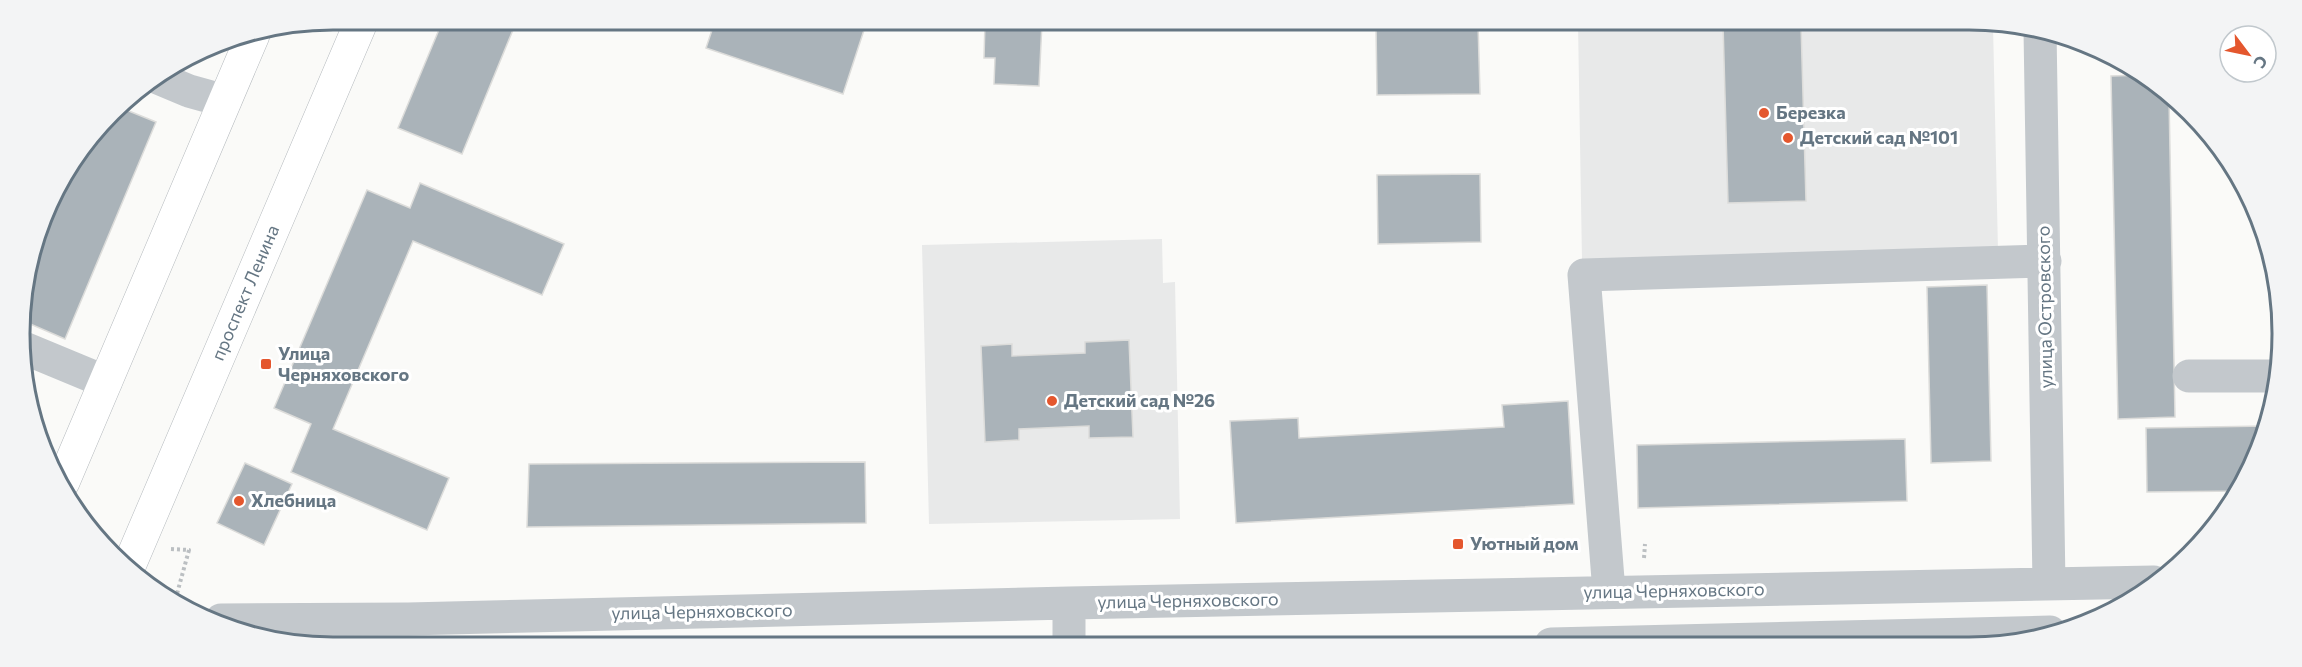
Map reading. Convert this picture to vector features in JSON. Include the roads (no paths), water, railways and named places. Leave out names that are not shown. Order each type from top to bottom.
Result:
[{"type":"main road","name":"проспект Ленина","points":[[131,560],[358,30]]},
{"type":"main road","points":[[66,476],[250,42]]},
{"type":"street","name":"улица Островского","points":[[2040,39],[2049,584]]},
{"type":"street","points":[[165,81],[189,91],[225,101]]},
{"type":"street","points":[[1609,592],[1584,275],[2045,261]]},
{"type":"street","points":[[31,351],[106,382]]},
{"type":"street","points":[[2189,376],[2269,376]]},
{"type":"street","name":"улица Черняховского","points":[[235,621],[408,630],[1069,603],[2142,582]]},
{"type":"street","points":[[1069,603],[1069,637]]},
{"type":"street","points":[[1899,637],[2006,634]]},
{"type":"place","name":"Березка","points":[[1764,113]]},
{"type":"place","name":"Детский сад №101","points":[[1788,138]]},
{"type":"place","name":"Улица Черняховского","points":[[266,364]]},
{"type":"place","name":"Детский сад №26","points":[[1052,401]]},
{"type":"place","name":"Хлебница","points":[[239,501]]},
{"type":"place","name":"Уютный дом","points":[[1458,544]]}]
